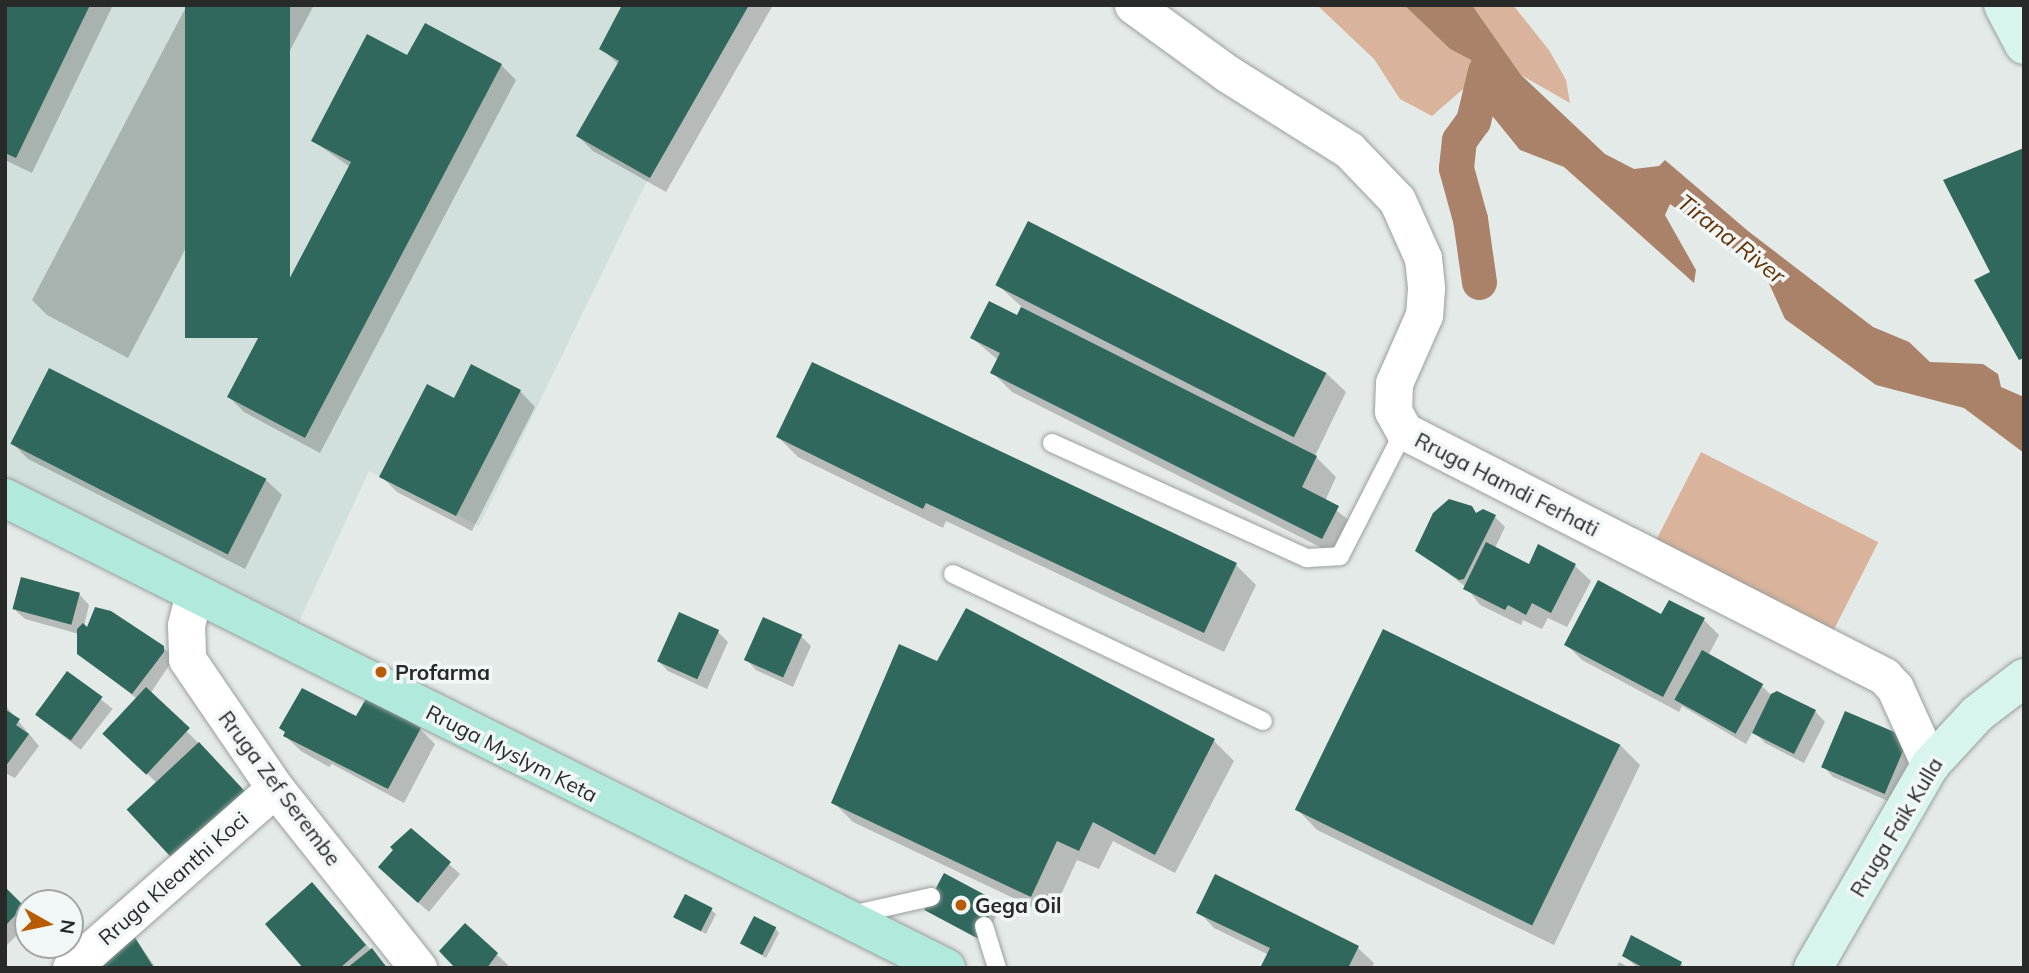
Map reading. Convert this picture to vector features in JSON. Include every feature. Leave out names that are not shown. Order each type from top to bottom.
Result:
[{"type":"main road","points":[[2005,6],[2024,44]]},
{"type":"main road","name":"Rruga Myslym Keta","points":[[5,498],[946,968]]},
{"type":"main road","name":"Rruga Faik Kulla","points":[[1813,968],[1930,765],[2009,689]]},
{"type":"street","name":"Rruga Hamdi Ferhati","points":[[1133,5],[1228,74],[1349,150],[1397,200],[1423,258],[1426,288],[1424,316],[1394,383],[1393,411],[1404,431],[1884,676],[1895,688],[1930,765]]},
{"type":"street","name":"Rruga Zef Serembe","points":[[194,593],[186,625],[187,659],[275,788],[418,968]]},
{"type":"street","name":"Rruga Kleanthi Koci","points":[[71,968],[275,788]]},
{"type":"lane","points":[[1052,443],[1307,558],[1340,556],[1404,431]]},
{"type":"lane","points":[[953,574],[1263,721]]},
{"type":"lane","points":[[844,917],[931,897]]},
{"type":"lane","points":[[984,926],[997,968]]},
{"type":"shaded area","points":[[5,5],[749,5],[643,189],[479,526],[369,471],[299,622],[5,478]]},
{"type":"shaded area","points":[[1317,5],[1404,5],[1450,49],[1471,60],[1477,77],[1432,116],[1400,99],[1374,59]]},
{"type":"shaded area","points":[[1472,5],[1513,5],[1549,50],[1566,80],[1570,103],[1521,75]]},
{"type":"shaded area","points":[[1701,452],[1878,542],[1832,633],[1655,543]]},
{"type":"water","name":"Tirana River","points":[[1404,5],[1472,5],[1521,75],[1605,154],[1634,169],[1659,166],[1665,160],[1748,231],[1873,327],[1909,342],[1930,362],[1983,364],[1998,374],[2001,387],[2024,397],[2024,453],[1964,408],[1876,385],[1785,319],[1763,270],[1670,204],[1665,215],[1696,270],[1694,283],[1564,167],[1520,150],[1468,86],[1476,77],[1471,60],[1450,49]]},
{"type":"building","points":[[5,5],[90,5],[16,158],[5,153]]},
{"type":"building","points":[[185,5],[290,5],[290,338],[185,338]]},
{"type":"building","points":[[622,5],[749,5],[650,178],[576,136],[619,61],[599,49]]},
{"type":"building","points":[[425,23],[502,64],[305,438],[227,397],[351,162],[311,141],[367,34],[407,55]]},
{"type":"building","points":[[2024,148],[2024,358],[2019,360],[1974,280],[1990,272],[1943,180]]},
{"type":"building","points":[[1028,221],[1326,373],[1294,437],[995,285]]},
{"type":"building","points":[[989,301],[1017,315],[1021,307],[1317,456],[1302,487],[1339,506],[1322,539],[990,373],[1000,353],[970,338]]},
{"type":"building","points":[[812,362],[1237,563],[1204,633],[926,503],[923,509],[776,437]]},
{"type":"building","points":[[471,364],[521,390],[456,516],[379,477],[427,384],[454,398]]},
{"type":"building","points":[[49,368],[266,479],[228,555],[10,444]]},
{"type":"building","points":[[1449,499],[1472,506],[1476,513],[1483,509],[1496,515],[1464,579],[1459,580],[1415,551],[1433,513]]},
{"type":"building","points":[[1486,542],[1529,564],[1538,544],[1576,564],[1551,613],[1532,603],[1526,615],[1508,605],[1505,610],[1463,589]]},
{"type":"building","points":[[21,577],[80,593],[71,625],[12,609]]},
{"type":"building","points":[[1598,580],[1661,614],[1669,600],[1705,618],[1663,697],[1564,645]]},
{"type":"building","points":[[95,607],[111,611],[164,646],[164,652],[132,694],[77,654],[77,629],[83,623],[87,627]]},
{"type":"building","points":[[966,608],[1215,739],[1155,855],[1093,822],[1079,851],[1057,841],[1031,897],[831,803],[899,644],[937,661]]},
{"type":"building","points":[[679,612],[719,630],[697,679],[657,661]]},
{"type":"building","points":[[763,617],[802,634],[783,677],[744,660]]},
{"type":"building","points":[[1383,629],[1620,745],[1532,925],[1295,810]]},
{"type":"building","points":[[1702,650],[1763,684],[1736,734],[1674,700]]},
{"type":"building","points":[[67,671],[103,697],[71,741],[35,715]]},
{"type":"building","points":[[146,687],[190,728],[146,775],[102,734]]},
{"type":"building","points":[[302,688],[356,716],[367,697],[421,728],[388,789],[283,736],[285,732],[279,728]]},
{"type":"building","points":[[1777,691],[1816,710],[1794,754],[1752,733],[1771,694]]},
{"type":"building","points":[[5,703],[6,710],[20,719],[16,725],[29,734],[5,767]]},
{"type":"building","points":[[1845,711],[1909,738],[1885,794],[1821,767]]},
{"type":"building","points":[[199,742],[247,794],[175,861],[127,810]]},
{"type":"building","points":[[411,828],[451,862],[418,903],[378,867],[393,850],[390,847]]},
{"type":"building","name":"Gega Oil","points":[[944,873],[997,901],[977,938],[924,910]]},
{"type":"building","points":[[1215,874],[1359,946],[1348,968],[1260,968],[1270,948],[1196,913]]},
{"type":"building","points":[[312,882],[366,945],[340,968],[303,968],[265,924]]},
{"type":"building","points":[[5,887],[14,896],[14,917],[5,926]]},
{"type":"building","points":[[685,894],[713,908],[701,931],[673,917]]},
{"type":"building","points":[[754,916],[776,927],[762,955],[740,944]]},
{"type":"building","points":[[465,923],[498,953],[487,968],[455,968],[439,951]]},
{"type":"building","points":[[131,931],[154,968],[79,968]]},
{"type":"building","points":[[1631,935],[1682,962],[1679,968],[1644,968],[1622,956]]},
{"type":"building","points":[[372,948],[387,968],[347,968]]},
{"type":"waterway","points":[[1479,282],[1470,219],[1456,168],[1459,140],[1473,121],[1485,71]]},
{"type":"place","name":"Profarma","points":[[381,672]]},
{"type":"place","name":"Gega Oil","points":[[961,905]]}]
